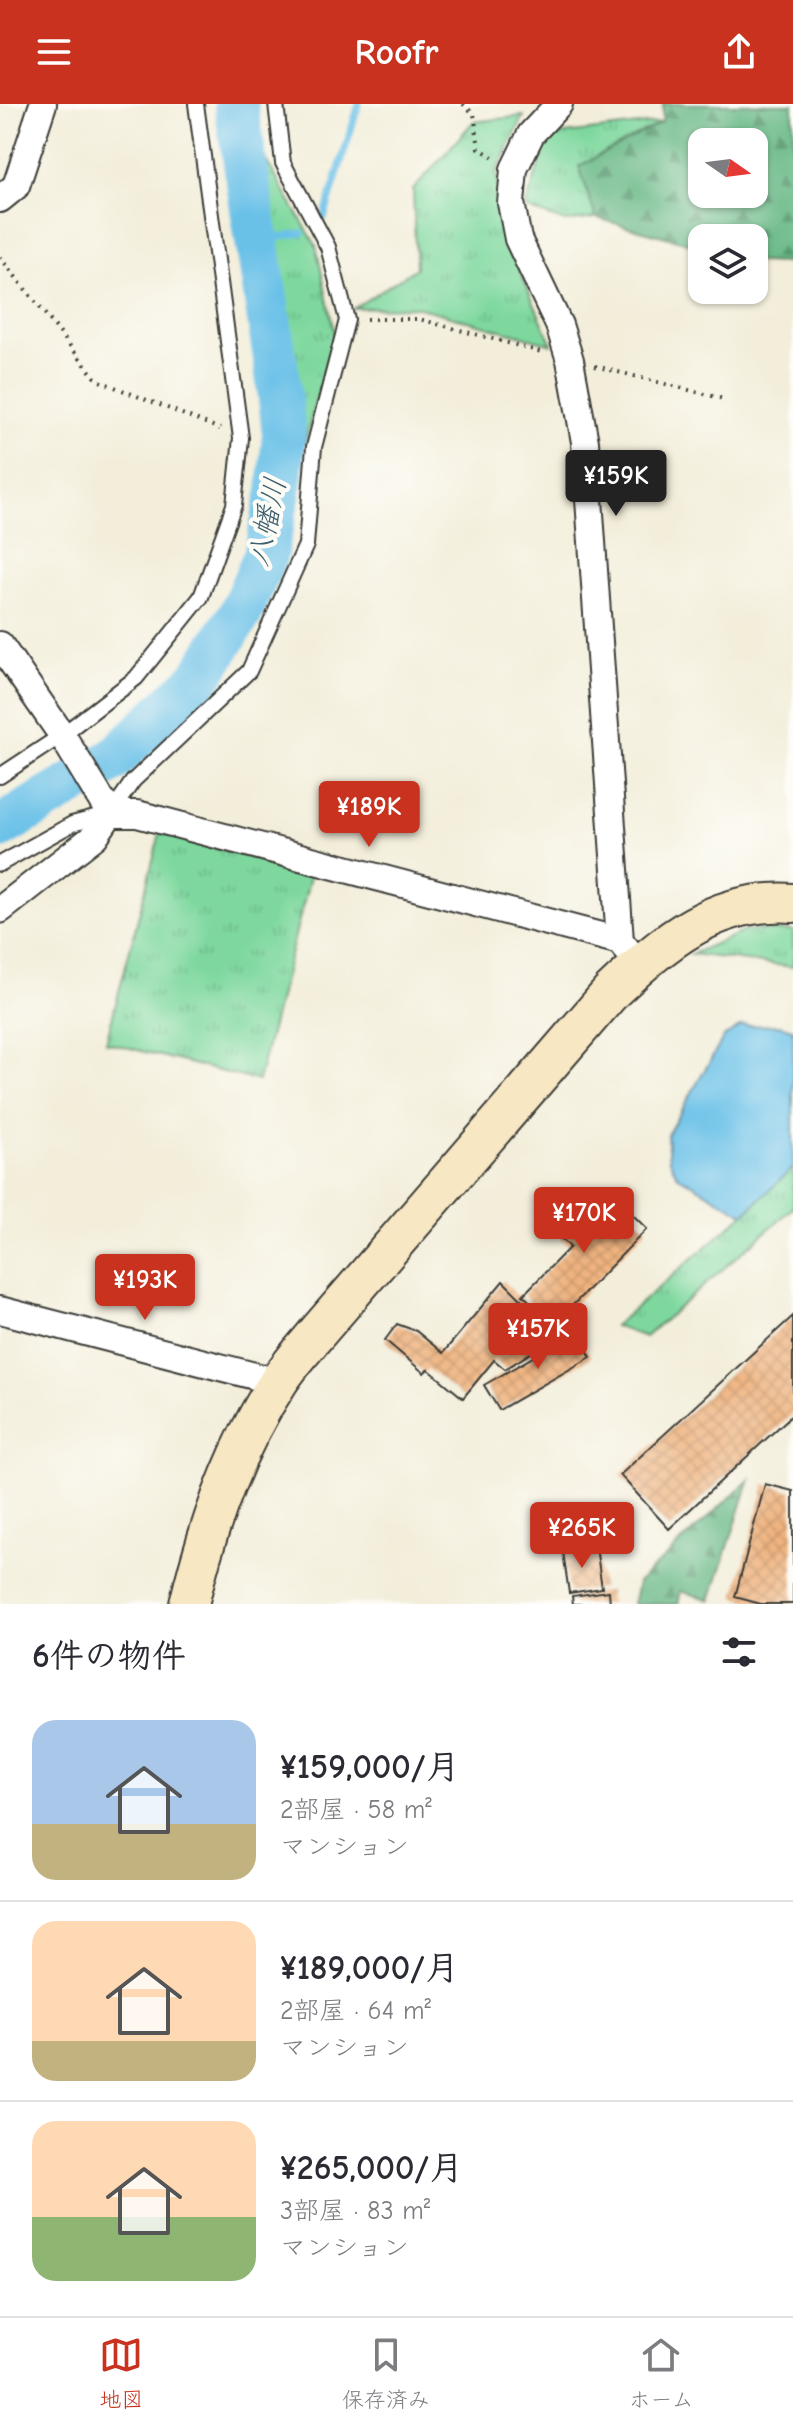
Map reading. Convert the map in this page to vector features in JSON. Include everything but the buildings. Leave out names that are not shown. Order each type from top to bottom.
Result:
[{"type":"street","points":[[0,199],[16,186],[43,104]]},
{"type":"street","points":[[559,104],[531,134],[514,169],[511,203],[518,239],[559,325],[570,360],[585,442],[630,953]]},
{"type":"street","points":[[0,645],[62,735],[106,808],[137,814],[630,953]]},
{"type":"street","points":[[0,910],[95,836],[106,808]]},
{"type":"street","points":[[189,1604],[200,1559],[235,1463],[278,1382],[591,1015],[630,953],[733,907],[793,903]]},
{"type":"street","points":[[0,1310],[278,1382]]},
{"type":"lane","points":[[0,776],[62,735],[136,678],[201,597],[234,505],[241,438],[196,104]]},
{"type":"lane","points":[[0,864],[106,808],[249,671],[306,545],[314,447],[347,320],[328,247],[283,163],[276,104]]},
{"type":"path","points":[[463,104],[474,114],[479,148],[514,169]]},
{"type":"path","points":[[0,257],[97,380],[241,438]]},
{"type":"path","points":[[347,320],[419,319],[724,399]]},
{"type":"green space","points":[[663,104],[793,104],[793,263],[768,262],[768,224],[688,224],[688,243],[596,218],[579,166],[662,122]]},
{"type":"green space","points":[[524,116],[496,173],[508,245],[552,344],[417,307],[354,308],[416,268],[413,190],[473,122]]},
{"type":"green space","points":[[663,122],[580,166],[596,218],[565,222],[525,208],[549,136]]},
{"type":"green space","points":[[264,157],[316,245],[334,332],[303,450]]},
{"type":"green space","points":[[160,833],[311,873],[258,1081],[106,1042]]},
{"type":"green space","points":[[747,930],[793,931],[793,967],[691,954]]},
{"type":"green space","points":[[793,1168],[793,1208],[645,1337],[614,1326],[744,1214]]},
{"type":"green space","points":[[750,1479],[711,1600],[681,1591],[678,1604],[633,1604],[638,1582]]},
{"type":"water","points":[[779,1025],[793,1029],[793,1168],[744,1214],[677,1175],[669,1160],[667,1135],[724,1037],[741,1026]]},
{"type":"waterway","name":"八幡川","points":[[0,827],[112,761],[199,679],[240,614],[265,556],[279,492],[284,434],[236,104]]},
{"type":"waterway","points":[[324,218],[359,104]]},
{"type":"waterway","points":[[257,241],[302,233]]}]
